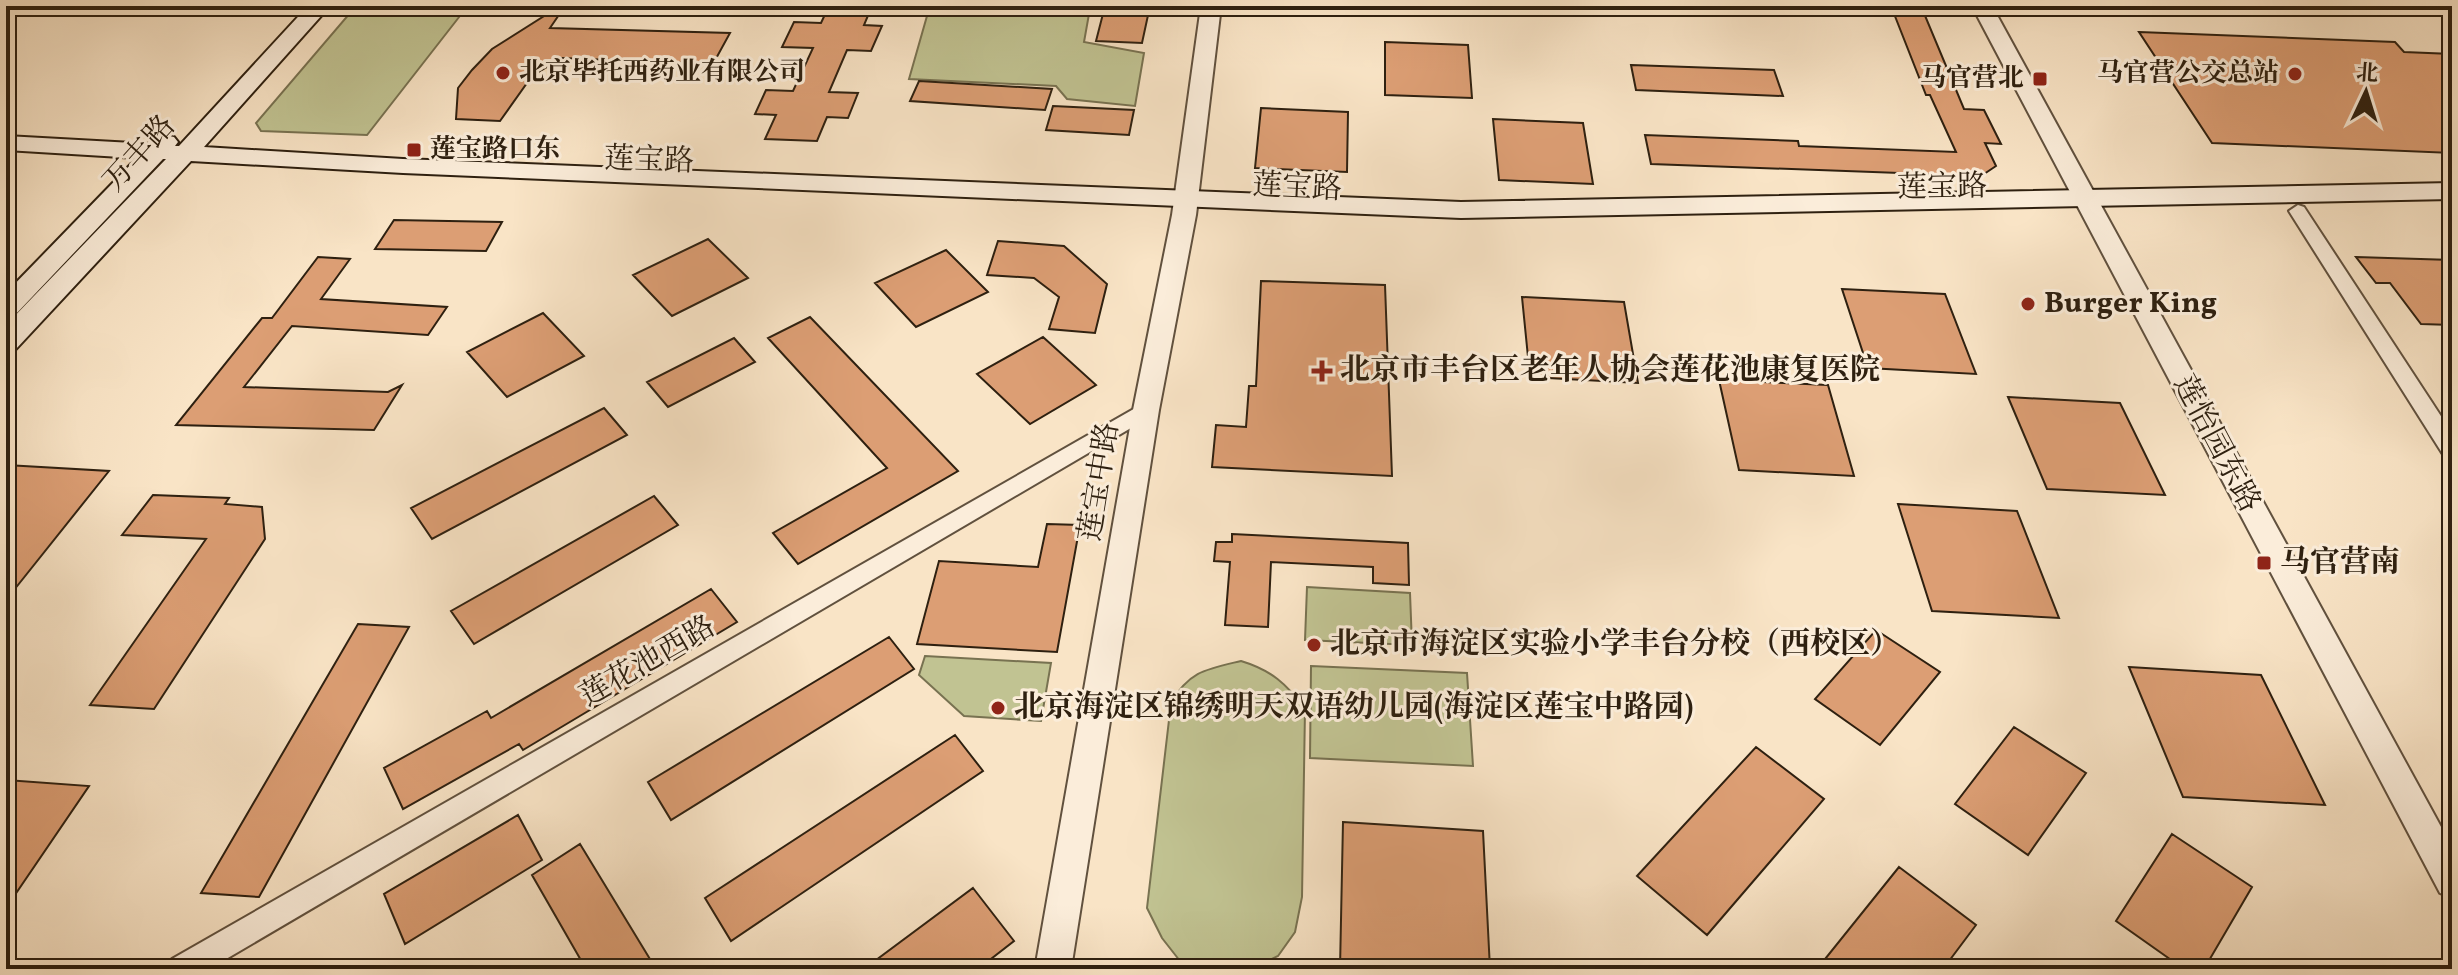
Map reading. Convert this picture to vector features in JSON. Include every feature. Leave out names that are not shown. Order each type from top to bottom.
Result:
[{"type":"main road","name":"万丰路","points":[[170,158],[191,120],[299,6]]},
{"type":"main road","name":"万丰路","points":[[6,342],[170,158],[320,6]]},
{"type":"main road","points":[[6,143],[170,158]]},
{"type":"main road","name":"莲宝路","points":[[6,164],[139,169],[170,158],[1185,206],[1494,229],[2452,191]]},
{"type":"main road","name":"万丰路","points":[[6,309],[139,169]]},
{"type":"main road","name":"莲宝路","points":[[2090,207],[2298,211],[2452,208]]},
{"type":"street","name":"莲宝中路","points":[[1053,969],[1146,410],[1185,206],[1211,6]]},
{"type":"street","name":"莲怡园东路","points":[[1982,6],[2452,881]]},
{"type":"street","points":[[2298,211],[2452,450]]},
{"type":"street","name":"莲花池西路","points":[[182,969],[1146,410]]},
{"type":"green space","points":[[356,6],[432,6],[429,10],[463,12],[367,135],[261,131],[256,123]]},
{"type":"green space","points":[[941,9],[1089,14],[1084,42],[1144,53],[1135,106],[1067,99],[1056,86],[909,79],[927,16]]},
{"type":"green space","points":[[1307,587],[1410,593],[1412,645],[1305,640]]},
{"type":"green space","points":[[925,656],[1051,663],[1041,721],[964,716],[919,675]]},
{"type":"green space","points":[[1241,661],[1278,679],[1305,709],[1302,897],[1295,932],[1278,956],[1261,964],[1237,969],[1208,969],[1180,961],[1162,938],[1147,908],[1171,703],[1185,684],[1200,673]]},
{"type":"green space","points":[[1311,666],[1467,673],[1473,766],[1310,758]]},
{"type":"building","name":"北京毕托西药业有限公司","points":[[560,6],[565,6],[550,28],[730,33],[713,64],[562,58],[532,76],[500,121],[456,119],[458,88],[472,70],[492,49]]},
{"type":"building","points":[[829,6],[872,6],[864,25],[882,26],[871,51],[847,50],[829,92],[858,93],[848,118],[827,117],[817,141],[765,139],[776,115],[755,114],[766,90],[793,91],[813,48],[782,47],[794,22],[821,23]]},
{"type":"building","points":[[1105,6],[1150,6],[1142,43],[1096,41]]},
{"type":"building","points":[[1891,6],[1921,6],[1964,109],[1984,110],[2001,144],[1985,143],[1996,166],[1981,176],[1651,164],[1645,135],[1798,141],[1799,146],[1956,152],[1930,95],[1926,95]]},
{"type":"building","name":"马官营公交总站","points":[[2139,32],[2395,42],[2404,52],[2452,54],[2452,153],[2212,143]]},
{"type":"building","points":[[1385,42],[1468,45],[1472,98],[1385,95]]},
{"type":"building","points":[[1631,65],[1774,70],[1783,96],[1636,90]]},
{"type":"building","points":[[919,81],[1052,89],[1045,110],[910,101]]},
{"type":"building","points":[[1053,106],[1134,110],[1129,135],[1046,130]]},
{"type":"building","points":[[1261,108],[1348,112],[1347,172],[1255,168]]},
{"type":"building","points":[[1493,119],[1583,123],[1593,184],[1499,180]]},
{"type":"building","points":[[394,220],[502,222],[486,251],[375,249]]},
{"type":"building","points":[[708,239],[748,278],[672,316],[633,275]]},
{"type":"building","points":[[998,241],[1064,246],[1107,284],[1095,333],[1049,329],[1059,297],[1034,278],[987,275]]},
{"type":"building","points":[[946,250],[988,292],[916,327],[875,283]]},
{"type":"building","points":[[318,257],[350,259],[321,299],[447,307],[428,335],[292,326],[244,387],[388,392],[402,385],[374,430],[176,425],[262,318],[272,318]]},
{"type":"building","points":[[2356,257],[2452,260],[2452,325],[2421,324],[2390,283],[2376,283]]},
{"type":"building","points":[[1261,281],[1385,285],[1392,476],[1212,467],[1216,425],[1246,427],[1249,386],[1256,386]]},
{"type":"building","points":[[1842,289],[1945,294],[1976,374],[1868,368]]},
{"type":"building","points":[[1522,297],[1624,302],[1638,383],[1530,377]]},
{"type":"building","points":[[543,313],[584,356],[507,397],[467,352]]},
{"type":"building","points":[[810,317],[958,471],[798,564],[773,533],[887,468],[768,338]]},
{"type":"building","points":[[1043,337],[1096,385],[1030,424],[977,374]]},
{"type":"building","points":[[734,338],[755,362],[668,407],[647,382]]},
{"type":"building","points":[[1719,380],[1828,385],[1854,476],[1739,470]]},
{"type":"building","points":[[2008,397],[2120,403],[2165,495],[2047,489]]},
{"type":"building","points":[[604,408],[627,435],[432,539],[411,508]]},
{"type":"building","points":[[6,465],[109,471],[6,600]]},
{"type":"building","points":[[153,495],[229,498],[225,504],[262,507],[265,539],[154,709],[90,705],[206,539],[122,535]]},
{"type":"building","points":[[654,496],[678,525],[474,644],[451,611]]},
{"type":"building","points":[[1898,504],[2017,511],[2059,618],[1932,611]]},
{"type":"building","points":[[1047,524],[1080,525],[1057,652],[917,644],[939,561],[1038,567]]},
{"type":"building","points":[[1232,534],[1408,543],[1409,585],[1373,583],[1373,567],[1271,562],[1268,627],[1225,625],[1230,562],[1214,561],[1216,542],[1232,542]]},
{"type":"building","points":[[711,589],[737,622],[523,750],[519,744],[403,809],[384,768],[487,711],[491,718]]},
{"type":"building","points":[[358,624],[409,627],[259,897],[201,893]]},
{"type":"building","points":[[1876,630],[1940,672],[1880,745],[1815,699]]},
{"type":"building","points":[[889,637],[914,669],[671,820],[648,782]]},
{"type":"building","points":[[2129,667],[2261,675],[2325,805],[2183,797]]},
{"type":"building","points":[[2014,727],[2086,773],[2028,855],[1955,804]]},
{"type":"building","points":[[955,735],[983,771],[731,941],[705,898]]},
{"type":"building","points":[[1756,747],[1824,799],[1707,935],[1637,876]]},
{"type":"building","points":[[6,780],[89,786],[6,908]]},
{"type":"building","points":[[518,815],[542,860],[405,944],[384,894]]},
{"type":"building","points":[[1343,822],[1483,831],[1490,969],[1340,969]]},
{"type":"building","points":[[2172,834],[2252,887],[2204,969],[2184,969],[2116,921]]},
{"type":"building","points":[[580,844],[656,969],[586,969],[532,875]]},
{"type":"building","points":[[1899,867],[1976,925],[1943,969],[1817,969]]},
{"type":"building","points":[[973,888],[1014,941],[978,969],[864,969]]},
{"type":"place","name":"北京毕托西药业有限公司","points":[[503,73]]},
{"type":"place","name":"马官营公交总站","points":[[2295,74]]},
{"type":"place","name":"马官营北","points":[[2040,79]]},
{"type":"place","name":"莲宝路口东","points":[[414,150]]},
{"type":"place","name":"Burger King","points":[[2028,304]]},
{"type":"place","name":"北京市丰台区老年人协会莲花池康复医院","points":[[1322,371]]},
{"type":"place","name":"马官营南","points":[[2264,563]]},
{"type":"place","name":"北京市海淀区实验小学丰台分校（西校区）","points":[[1314,645]]},
{"type":"place","name":"北京海淀区锦绣明天双语幼儿园(海淀区莲宝中路园)","points":[[998,708]]}]
